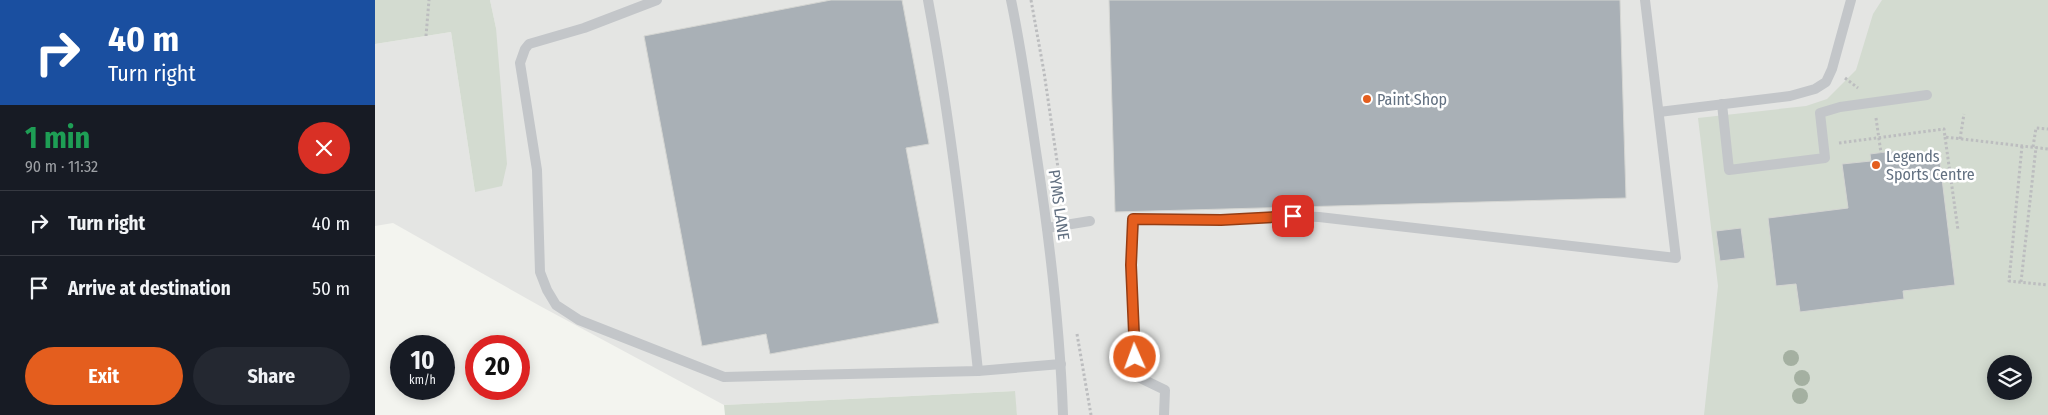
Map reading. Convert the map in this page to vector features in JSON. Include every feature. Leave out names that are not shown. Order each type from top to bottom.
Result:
[{"type":"lane","points":[[657,0],[584,28],[535,41],[525,49],[521,64],[537,170],[540,272],[547,290],[556,305],[579,320],[724,377],[978,371],[1061,364]]},
{"type":"lane","points":[[928,0],[941,66],[978,371]]},
{"type":"lane","name":"PYMS LANE","points":[[1011,0],[1021,47],[1047,228],[1061,364],[1063,415]]},
{"type":"lane","points":[[1164,415],[1165,390],[1136,376],[1131,265],[1133,219],[1221,220],[1319,217],[1676,258],[1645,0]]},
{"type":"lane","points":[[1659,112],[1805,93],[1815,89],[1825,82],[1832,69],[1851,0]]},
{"type":"lane","points":[[1722,104],[1729,170],[1825,158],[1820,113],[1840,107],[1927,95]]},
{"type":"lane","points":[[1047,228],[1090,221]]},
{"type":"path","points":[[426,36],[429,0]]},
{"type":"path","points":[[1960,139],[1963,114]]},
{"type":"path","points":[[2021,282],[2036,128],[2048,129]]},
{"type":"path","points":[[1823,145],[1944,129],[1958,230]]},
{"type":"path","points":[[1945,137],[2048,148]]},
{"type":"path","points":[[2022,146],[2009,281],[2048,285]]},
{"type":"shaded area","points":[[375,0],[490,0],[496,28],[507,164],[502,186],[475,192],[451,32],[375,44]]},
{"type":"shaded area","points":[[490,0],[2048,0],[2048,415],[1017,415],[1014,391],[724,405],[540,306],[393,223],[375,226],[375,44],[451,32],[475,192],[496,28]]},
{"type":"shaded area","name":"Legends Sports Centre","points":[[1882,0],[2048,0],[2048,415],[1704,415],[1718,286],[1698,118],[1806,106],[1827,99],[1856,70],[1873,14]]},
{"type":"shaded area","points":[[1015,391],[1017,415],[725,415],[724,405]]},
{"type":"building","points":[[831,0],[902,0],[929,144],[906,148],[939,323],[770,354],[766,334],[702,346],[644,36]]},
{"type":"building","name":"Paint Shop","points":[[1109,0],[1620,0],[1626,198],[1115,212]]},
{"type":"building","points":[[1893,151],[1894,160],[1939,154],[1955,285],[1903,291],[1904,299],[1800,312],[1796,284],[1776,286],[1768,218],[1848,208],[1842,164],[1871,161],[1870,154]]},
{"type":"building","points":[[1741,228],[1745,258],[1720,261],[1716,231]]},
{"type":"place","name":"Paint Shop","points":[[1367,99]]},
{"type":"place","name":"Legends Sports Centre","points":[[1876,165]]},
{"type":"route","points":[[1135,357],[1131,265],[1133,219],[1221,220],[1293,216]]}]
